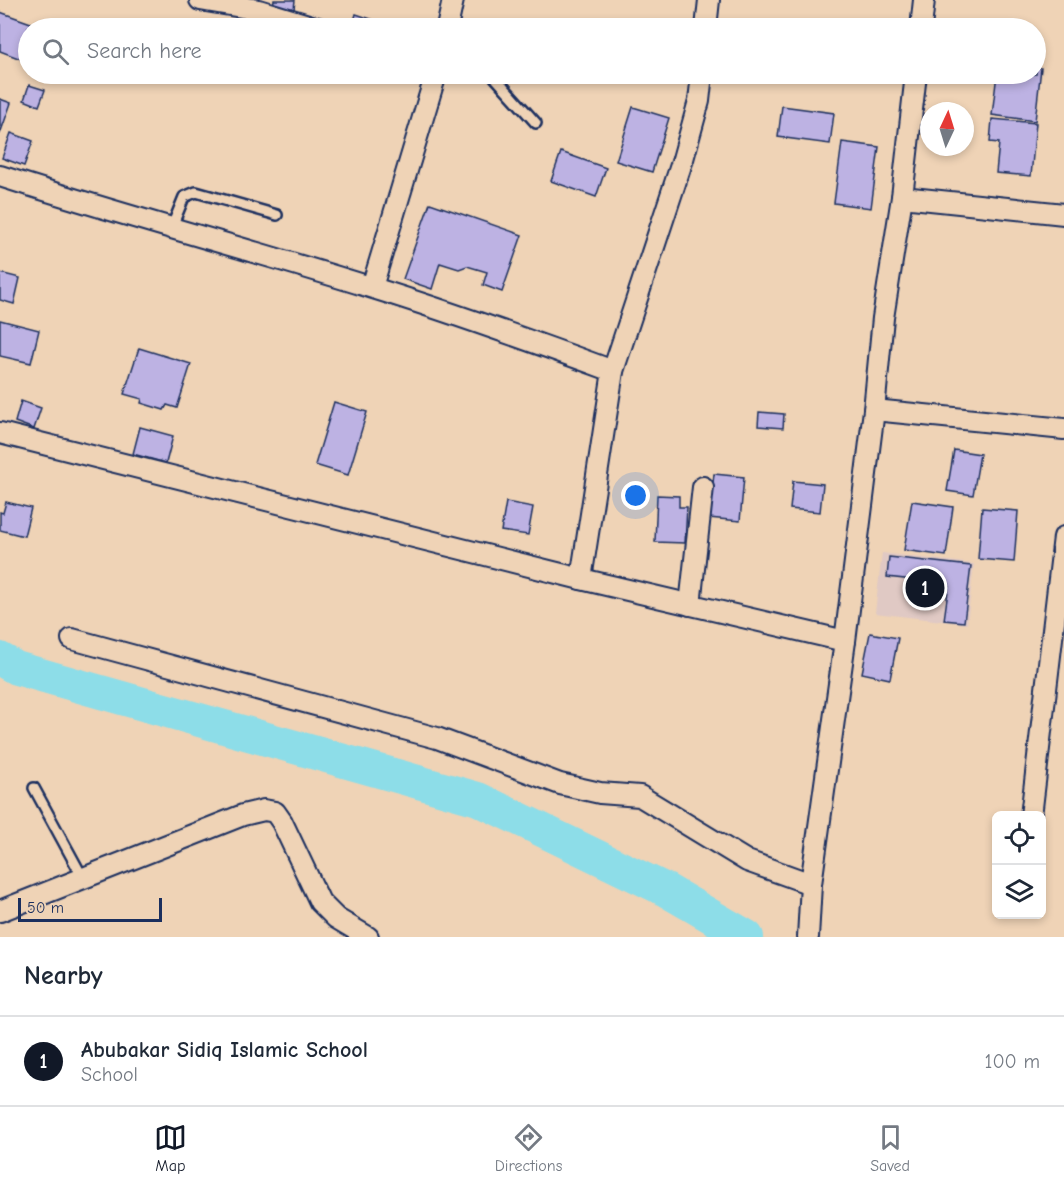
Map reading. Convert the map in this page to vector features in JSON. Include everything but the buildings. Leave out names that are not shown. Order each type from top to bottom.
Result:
[{"type":"street","points":[[200,0],[259,10],[285,18]]},
{"type":"street","points":[[449,18],[453,0]]},
{"type":"street","points":[[707,18],[709,0]]},
{"type":"street","points":[[922,18],[924,0]]},
{"type":"street","points":[[372,287],[433,84]]},
{"type":"street","points":[[580,579],[613,371],[683,159],[699,101],[701,84]]},
{"type":"street","points":[[808,937],[812,884],[915,84]]},
{"type":"street","points":[[0,176],[171,229],[372,287],[464,317],[613,371]]},
{"type":"street","points":[[902,196],[1064,214]]},
{"type":"street","points":[[874,410],[1064,429]]},
{"type":"street","points":[[0,433],[580,579],[844,641]]},
{"type":"street","points":[[690,605],[703,487]]},
{"type":"street","points":[[1032,811],[1064,537]]},
{"type":"street","points":[[72,639],[437,738],[560,784],[600,793],[640,796],[747,861],[812,884]]},
{"type":"street","points":[[0,911],[243,815],[264,810],[275,812],[282,822],[320,902],[336,918],[368,937]]},
{"type":"lane","points":[[501,84],[536,123]]},
{"type":"lane","points":[[171,229],[184,197],[196,192],[277,215]]},
{"type":"lane","points":[[34,788],[83,878]]},
{"type":"shaded area","points":[[882,553],[974,564],[967,624],[875,613]]},
{"type":"waterway","points":[[0,659],[16,668],[478,799],[666,890],[747,937]]},
{"type":"place","name":"Abubakar Sidiq Islamic School","points":[[925,588]]}]
